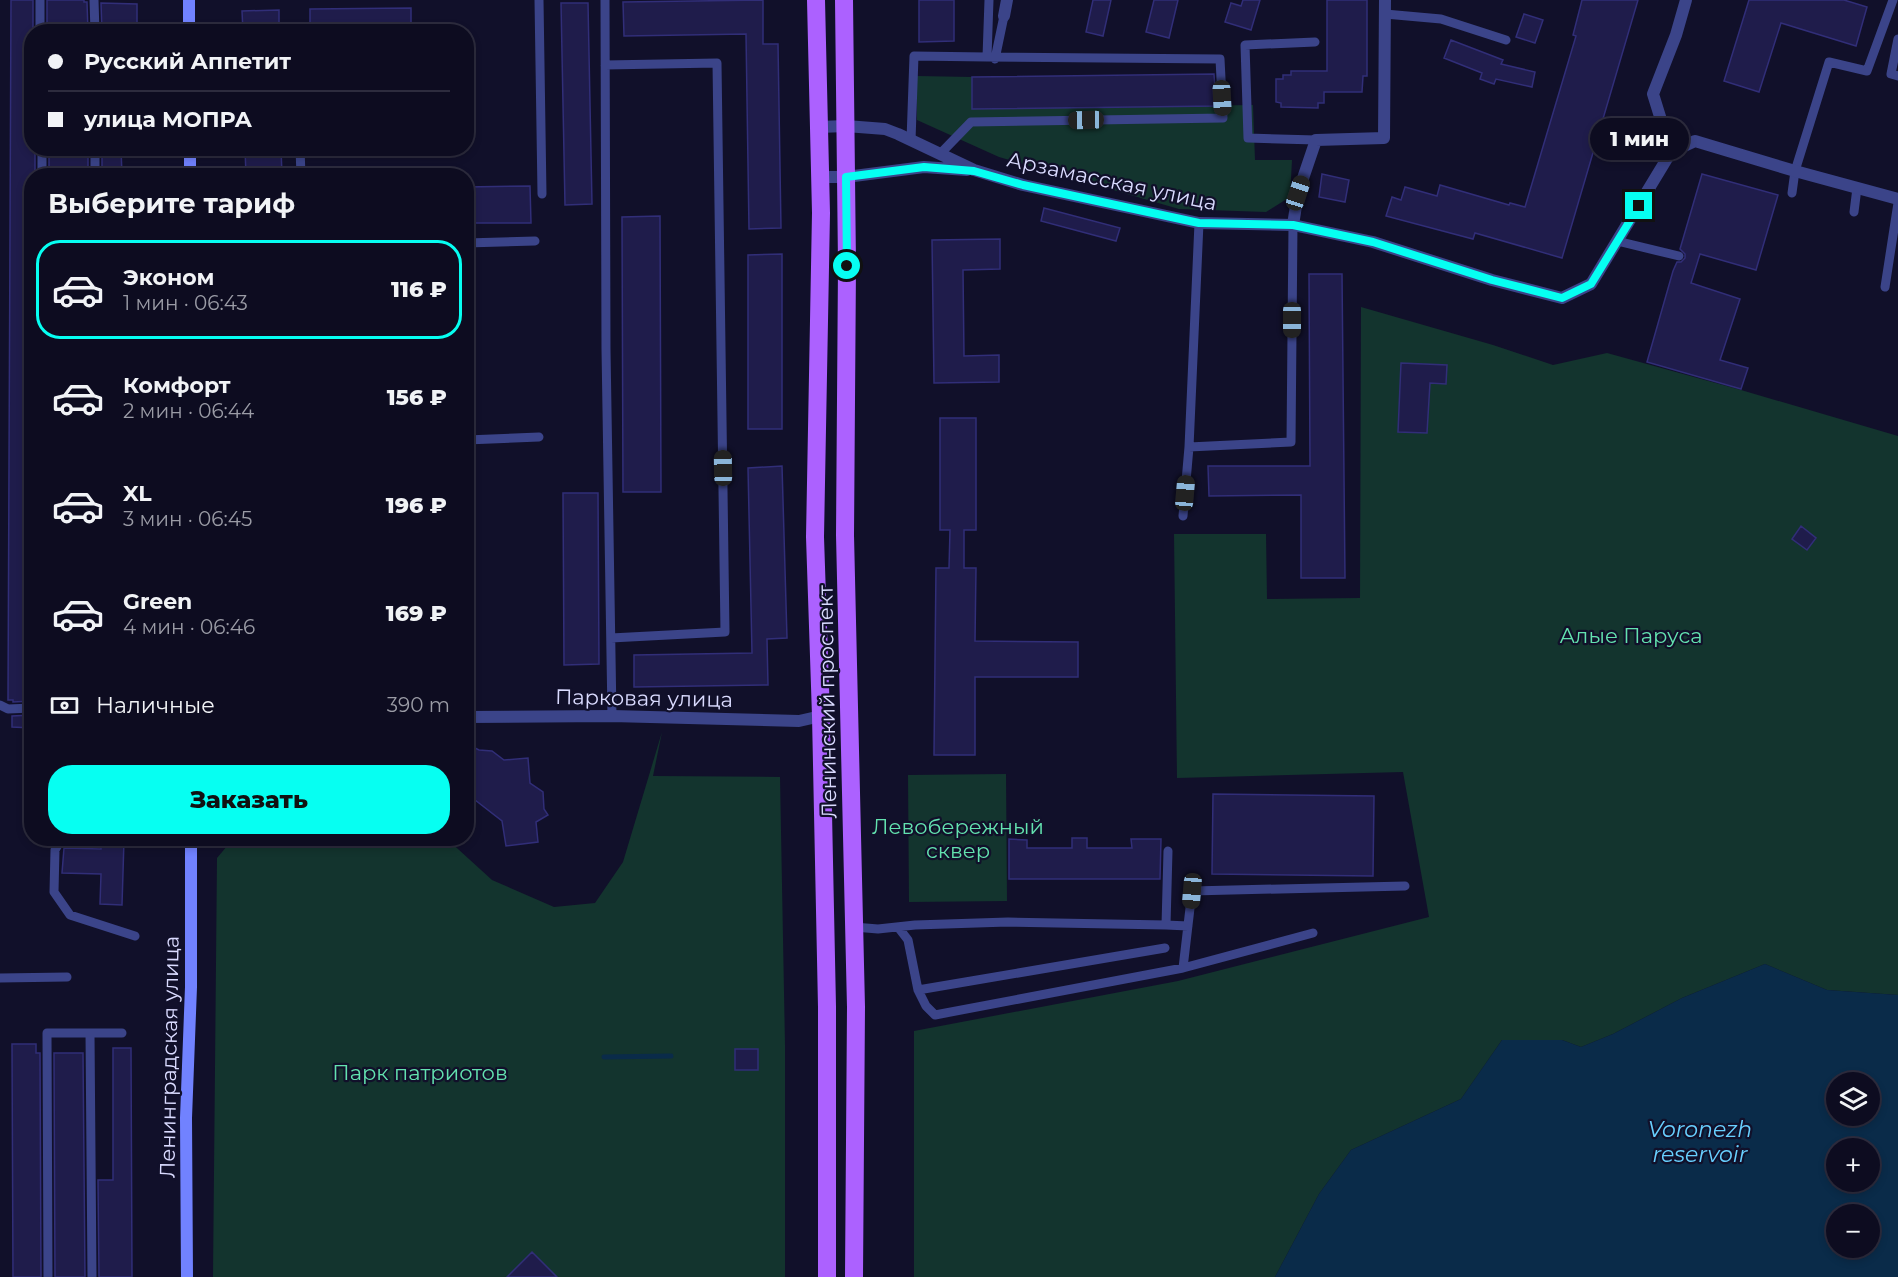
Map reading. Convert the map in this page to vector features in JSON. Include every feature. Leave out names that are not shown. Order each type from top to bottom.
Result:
[{"type":"main road","points":[[189,0],[189,24]]},
{"type":"main road","name":"Ленинский проспект","points":[[816,0],[820,177],[815,537],[827,1006],[827,1277]]},
{"type":"main road","name":"Ленинский проспект","points":[[844,0],[845,536],[856,1007],[854,1277]]},
{"type":"main road","name":"Ленинградская улица","points":[[187,1277],[186,1118],[191,987],[191,846]]},
{"type":"main road","points":[[825,927],[854,927]]},
{"type":"street","points":[[1004,15],[1007,0]]},
{"type":"street","points":[[1293,225],[1298,193],[1316,140],[1384,138],[1385,0]]},
{"type":"street","points":[[1671,152],[1653,94],[1676,35],[1686,0]]},
{"type":"street","points":[[819,127],[846,126]]},
{"type":"street","name":"Арзамасская улица","points":[[846,126],[885,129],[974,171],[1023,185],[1199,223],[1293,225],[1373,242],[1492,280],[1562,298],[1591,284],[1617,241]]},
{"type":"street","points":[[1617,241],[1671,152],[1695,141],[1898,201]]},
{"type":"street","name":"Арзамасская улица","points":[[820,177],[846,177],[924,167],[974,171]]},
{"type":"street","name":"Парковая улица","points":[[474,717],[612,716],[799,721],[821,716]]},
{"type":"lane","points":[[40,0],[40,24]]},
{"type":"lane","points":[[94,0],[94,24]]},
{"type":"lane","points":[[539,0],[542,194]]},
{"type":"lane","points":[[605,0],[606,349],[612,716]]},
{"type":"lane","points":[[989,0],[991,58]]},
{"type":"lane","points":[[1792,193],[1795,171],[1829,62],[1868,71],[1893,0]]},
{"type":"lane","points":[[1385,14],[1441,19],[1506,40]]},
{"type":"lane","points":[[991,58],[1004,15]]},
{"type":"lane","points":[[1898,39],[1891,75],[1898,76]]},
{"type":"lane","points":[[1315,42],[1245,45],[1248,138],[1316,140]]},
{"type":"lane","points":[[912,141],[914,57],[1220,59],[1223,118],[971,122],[940,154]]},
{"type":"lane","points":[[605,65],[717,63],[725,632],[610,638]]},
{"type":"lane","points":[[1854,212],[1857,188]]},
{"type":"lane","points":[[1885,287],[1898,201]]},
{"type":"lane","points":[[1183,516],[1190,447],[1199,223]]},
{"type":"lane","points":[[1190,447],[1291,442],[1293,225]]},
{"type":"lane","points":[[474,243],[535,241]]},
{"type":"lane","points":[[1617,241],[1679,256]]},
{"type":"lane","points":[[474,440],[539,437]]},
{"type":"lane","points":[[0,705],[8,709],[24,708]]},
{"type":"lane","points":[[57,846],[55,850],[54,892],[70,915],[135,936]]},
{"type":"lane","points":[[1166,925],[1168,851]]},
{"type":"lane","points":[[1184,968],[1192,891],[1405,886]]},
{"type":"lane","points":[[854,927],[878,929],[915,924],[1008,922],[1188,926]]},
{"type":"lane","points":[[898,927],[908,940],[918,990],[926,1006],[935,1015],[1184,968],[1313,933]]},
{"type":"lane","points":[[918,990],[1165,948]]},
{"type":"lane","points":[[0,978],[68,977]]},
{"type":"lane","points":[[48,1277],[47,1033],[122,1033]]},
{"type":"lane","points":[[90,1033],[92,1277]]},
{"type":"green space","points":[[917,76],[972,77],[973,109],[1253,105],[1255,160],[1292,160],[1290,197],[1266,212],[1179,209],[999,157],[917,120]]},
{"type":"green space","name":"Алые Паруса","points":[[1361,307],[1553,365],[1607,353],[1898,436],[1898,995],[1827,990],[1765,964],[1682,998],[1613,1034],[1581,1047],[1562,1040],[1502,1040],[1461,1099],[1351,1150],[1319,1194],[1275,1277],[914,1277],[914,1031],[1178,981],[1429,917],[1403,772],[1177,778],[1174,534],[1266,534],[1267,599],[1360,598]]},
{"type":"green space","name":"Парк патриотов","points":[[662,732],[653,776],[780,777],[785,1045],[785,1277],[213,1277],[217,858],[227,846],[455,846],[492,880],[554,907],[595,903],[623,862]]},
{"type":"green space","name":"Левобережный сквер","points":[[1006,774],[1007,901],[909,902],[908,775]]},
{"type":"water","name":"Voronezh reservoir","points":[[1765,964],[1827,990],[1898,995],[1898,1277],[1275,1277],[1319,1194],[1351,1150],[1461,1099],[1502,1040],[1562,1040],[1581,1047],[1613,1034],[1682,998]]},
{"type":"building","points":[[11,0],[33,0],[33,24],[24,24],[24,156],[35,156],[35,168],[24,168],[24,701],[8,700]]},
{"type":"building","points":[[47,0],[84,0],[87,2],[88,24],[47,24]]},
{"type":"building","points":[[763,0],[763,44],[778,44],[781,228],[749,229],[746,34],[624,36],[623,2]]},
{"type":"building","points":[[919,0],[954,0],[954,41],[919,42]]},
{"type":"building","points":[[1093,0],[1111,0],[1103,36],[1086,32]]},
{"type":"building","points":[[1154,0],[1178,0],[1169,38],[1146,32]]},
{"type":"building","points":[[1243,0],[1260,0],[1251,30],[1225,22],[1231,3],[1241,6]]},
{"type":"building","points":[[1327,0],[1367,0],[1367,76],[1363,76],[1362,92],[1324,92],[1324,103],[1318,103],[1318,108],[1281,107],[1281,103],[1276,102],[1276,79],[1283,79],[1283,75],[1291,75],[1291,71],[1327,71]]},
{"type":"building","points":[[1582,0],[1638,0],[1562,258],[1475,233],[1473,239],[1386,216],[1392,197],[1401,200],[1405,187],[1437,196],[1440,185],[1509,205],[1510,203],[1525,207],[1576,36],[1573,35]]},
{"type":"building","points":[[1749,0],[1844,0],[1867,7],[1856,46],[1781,23],[1759,92],[1724,81]]},
{"type":"building","points":[[101,3],[137,4],[137,24],[102,24]]},
{"type":"building","points":[[561,3],[588,3],[592,204],[565,205]]},
{"type":"building","points":[[411,8],[411,24],[310,24],[310,9]]},
{"type":"building","points":[[279,10],[279,24],[243,24],[242,11]]},
{"type":"building","points":[[1524,14],[1543,20],[1535,43],[1516,37]]},
{"type":"building","points":[[1451,40],[1503,60],[1501,64],[1535,72],[1532,87],[1496,79],[1494,84],[1480,79],[1482,73],[1444,58]]},
{"type":"building","points":[[1214,74],[1216,106],[972,109],[972,77]]},
{"type":"building","points":[[49,156],[88,156],[88,168],[49,168]]},
{"type":"building","points":[[102,156],[121,156],[122,168],[102,168]]},
{"type":"building","points":[[245,156],[281,156],[282,168],[246,168]]},
{"type":"building","points":[[1322,174],[1349,180],[1345,202],[1319,197]]},
{"type":"building","points":[[1702,174],[1778,195],[1756,270],[1700,254],[1691,283],[1740,299],[1720,360],[1748,368],[1741,389],[1647,362],[1673,271],[1677,262],[1685,258],[1685,254],[1680,249]]},
{"type":"building","points":[[530,186],[531,223],[474,223],[474,187]]},
{"type":"building","points":[[1044,208],[1120,228],[1116,241],[1041,221]]},
{"type":"building","points":[[660,216],[661,492],[623,492],[622,217]]},
{"type":"building","points":[[1000,239],[1000,269],[963,270],[964,356],[999,355],[999,382],[934,383],[932,240]]},
{"type":"building","points":[[782,254],[782,429],[748,429],[748,255]]},
{"type":"building","points":[[1309,274],[1342,274],[1345,578],[1301,578],[1301,495],[1209,496],[1208,466],[1310,466]]},
{"type":"building","points":[[1401,363],[1447,365],[1446,384],[1430,383],[1427,433],[1398,432]]},
{"type":"building","points":[[940,418],[976,418],[976,530],[964,530],[964,568],[976,568],[975,641],[1078,642],[1078,677],[975,677],[975,755],[934,755],[936,568],[949,568],[950,530],[940,530]]},
{"type":"building","points":[[782,466],[787,638],[767,639],[768,685],[634,687],[634,655],[752,653],[748,468]]},
{"type":"building","points":[[563,493],[598,493],[599,664],[564,665]]},
{"type":"building","points":[[1801,526],[1816,538],[1807,550],[1792,539]]},
{"type":"building","points":[[24,715],[24,728],[12,727],[12,716]]},
{"type":"building","points":[[474,748],[492,751],[504,760],[528,758],[530,783],[543,792],[544,809],[548,815],[536,822],[538,842],[506,846],[502,821],[474,799]]},
{"type":"building","points":[[1213,794],[1374,796],[1373,876],[1212,874]]},
{"type":"building","points":[[1072,838],[1087,838],[1087,848],[1132,848],[1131,839],[1161,839],[1160,879],[1009,879],[1009,839],[1027,840],[1027,848],[1072,848]]},
{"type":"building","points":[[101,846],[124,846],[122,905],[100,904],[101,874],[62,873],[64,848],[101,849]]},
{"type":"building","points":[[12,1044],[36,1044],[36,1053],[40,1053],[41,1277],[13,1277]]},
{"type":"building","points":[[113,1048],[131,1048],[132,1277],[99,1277],[98,1180],[113,1180]]},
{"type":"building","points":[[735,1049],[758,1049],[758,1070],[735,1070]]},
{"type":"building","points":[[54,1053],[83,1053],[85,1277],[55,1277]]},
{"type":"building","points":[[532,1252],[557,1277],[507,1277]]},
{"type":"waterway","points":[[604,1057],[671,1056]]},
{"type":"route","points":[[847,266],[846,177],[908,168],[974,171],[1023,185],[1199,223],[1293,225],[1373,242],[1492,280],[1562,298],[1591,284],[1639,206]]}]
